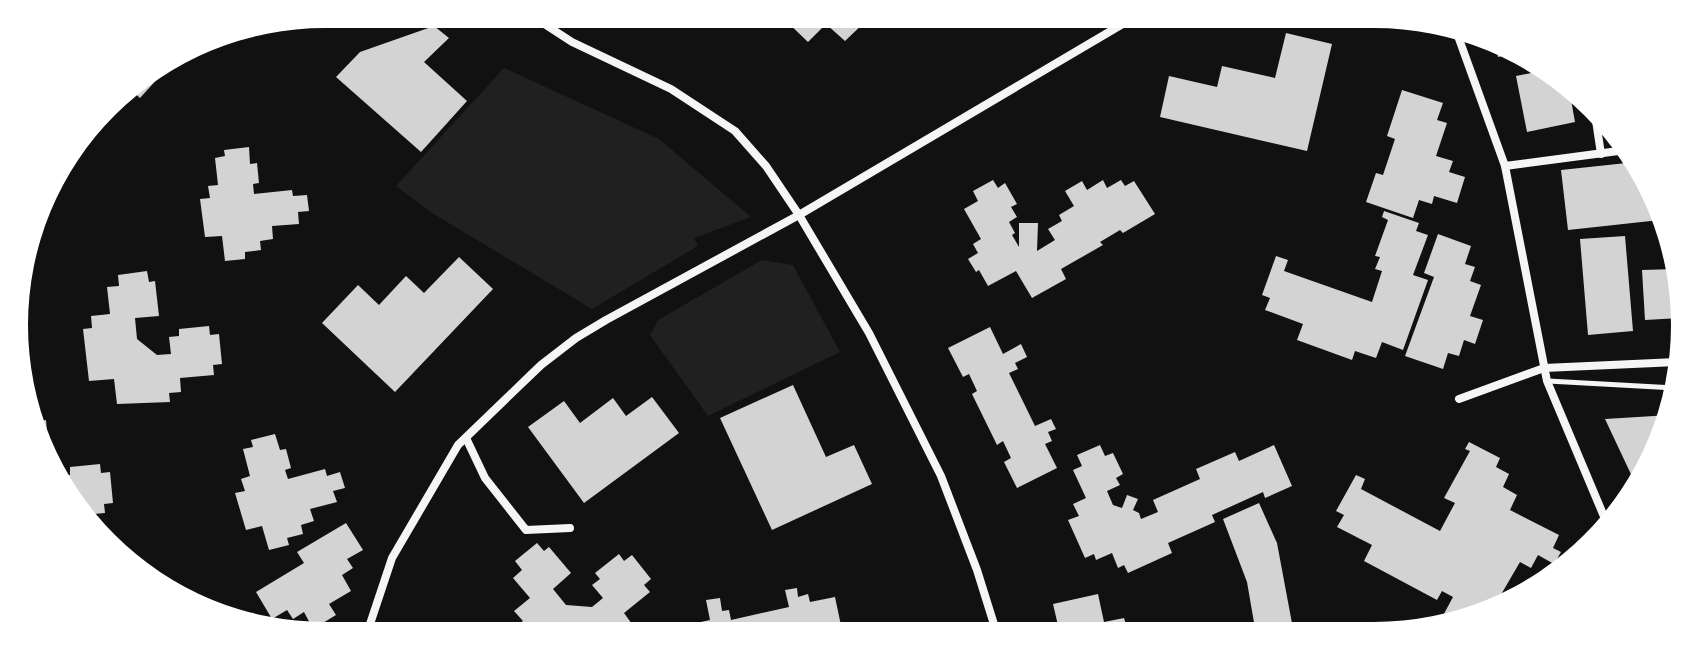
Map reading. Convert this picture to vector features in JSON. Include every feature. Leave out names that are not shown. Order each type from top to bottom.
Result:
[{"type":"street","points":[[550,28],[572,42],[671,89],[735,131],[766,166],[869,333],[941,476],[993,622]]},
{"type":"street","points":[[371,622],[392,558],[458,445],[541,365],[576,338],[799,215],[1116,28]]},
{"type":"street","points":[[1460,41],[1505,166],[1547,381],[1603,514]]},
{"type":"street","points":[[1597,129],[1601,154]]},
{"type":"street","points":[[1505,166],[1615,152]]},
{"type":"street","points":[[1459,399],[1544,368],[1668,362]]},
{"type":"street","points":[[466,438],[485,478],[526,530],[570,528]]},
{"type":"lane","points":[[1547,381],[1664,387]]},
{"type":"shaded area","points":[[504,68],[659,139],[751,217],[694,238],[698,246],[592,309],[432,213],[396,186]]},
{"type":"shaded area","points":[[762,260],[793,265],[840,352],[708,416],[650,335],[658,320]]},
{"type":"building","points":[[428,28],[436,28],[449,38],[424,62],[467,101],[421,152],[336,77],[360,52]]},
{"type":"building","points":[[793,28],[822,28],[808,42]]},
{"type":"building","points":[[830,28],[859,28],[845,41]]},
{"type":"building","points":[[1286,33],[1332,44],[1307,151],[1160,117],[1169,76],[1217,87],[1222,66],[1275,78]]},
{"type":"building","points":[[1531,73],[1555,89],[1572,104],[1575,122],[1527,132],[1516,76]]},
{"type":"building","points":[[155,81],[140,98],[137,95]]},
{"type":"building","points":[[1402,90],[1443,103],[1437,120],[1447,123],[1436,156],[1453,161],[1449,172],[1465,177],[1457,203],[1434,196],[1432,204],[1419,200],[1413,218],[1366,202],[1376,173],[1383,175],[1395,139],[1387,136]]},
{"type":"building","points":[[249,147],[250,164],[257,163],[259,183],[253,184],[254,194],[292,190],[293,196],[307,195],[309,211],[298,212],[299,224],[272,226],[273,239],[260,241],[261,250],[245,252],[245,259],[225,261],[222,236],[205,237],[200,199],[210,198],[208,186],[218,185],[215,158],[225,156],[224,150]]},
{"type":"building","points":[[1623,163],[1652,221],[1568,230],[1561,170]]},
{"type":"building","points":[[993,180],[998,188],[1005,183],[1017,204],[1011,207],[1017,217],[1009,222],[1019,247],[1019,223],[1038,223],[1037,251],[1055,240],[1048,229],[1062,221],[1059,215],[1074,206],[1065,191],[1082,181],[1087,190],[1103,180],[1107,188],[1121,180],[1125,186],[1134,181],[1155,214],[1123,233],[1120,230],[1100,242],[1103,245],[1061,269],[1066,279],[1032,298],[1016,271],[988,286],[968,259],[978,253],[973,244],[981,239],[964,209],[978,201],[973,191]]},
{"type":"building","points":[[1384,211],[1419,223],[1416,231],[1428,235],[1413,275],[1428,280],[1403,350],[1382,342],[1376,358],[1355,351],[1352,360],[1297,340],[1303,324],[1265,310],[1270,298],[1262,295],[1276,256],[1288,260],[1284,271],[1372,302],[1382,271],[1375,269],[1380,257],[1375,256],[1388,220],[1382,217]]},
{"type":"building","points":[[1438,234],[1471,246],[1465,264],[1475,267],[1470,281],[1481,285],[1470,316],[1483,320],[1475,344],[1464,340],[1459,356],[1448,353],[1443,369],[1405,356],[1434,277],[1424,273]]},
{"type":"building","points":[[1625,236],[1633,331],[1588,335],[1580,239]]},
{"type":"building","points":[[459,257],[493,289],[395,392],[322,323],[358,285],[379,305],[406,276],[424,293]]},
{"type":"building","points":[[1665,269],[1671,319],[1645,320],[1642,270]]},
{"type":"building","points":[[147,271],[149,282],[155,281],[159,316],[135,318],[137,339],[157,355],[171,354],[169,337],[179,336],[179,329],[209,326],[210,335],[219,334],[222,364],[213,365],[214,375],[180,378],[181,392],[169,393],[170,402],[117,404],[114,379],[89,381],[83,329],[92,328],[91,316],[110,314],[107,287],[119,286],[118,275]]},
{"type":"building","points":[[990,327],[1003,354],[1021,344],[1027,357],[1015,363],[1018,369],[1009,373],[1035,426],[1051,419],[1056,429],[1048,432],[1052,441],[1045,444],[1057,468],[1017,488],[1004,462],[1011,458],[1003,441],[997,445],[972,394],[977,391],[969,374],[963,377],[948,348]]},
{"type":"building","points":[[793,385],[826,457],[854,445],[872,484],[772,530],[720,418]]},
{"type":"building","points":[[652,397],[679,433],[584,503],[528,427],[564,401],[580,423],[613,398],[626,416]]},
{"type":"building","points":[[1656,416],[1631,474],[1605,419]]},
{"type":"building","points":[[275,434],[280,450],[286,449],[291,468],[285,470],[288,479],[325,469],[327,476],[340,472],[345,488],[333,491],[337,502],[310,509],[314,521],[301,525],[303,534],[287,538],[289,545],[269,550],[262,526],[246,530],[235,493],[245,491],[241,479],[250,476],[243,449],[253,447],[251,440]]},
{"type":"building","points":[[1469,442],[1500,458],[1496,467],[1509,474],[1503,487],[1517,495],[1510,510],[1559,535],[1553,548],[1561,552],[1552,563],[1538,555],[1531,568],[1520,562],[1502,592],[1444,613],[1453,597],[1442,591],[1437,600],[1364,561],[1372,545],[1337,527],[1344,515],[1336,511],[1356,475],[1365,479],[1361,489],[1440,531],[1455,503],[1444,498],[1470,451],[1465,449]]},
{"type":"building","points":[[1100,445],[1105,456],[1113,453],[1123,474],[1116,478],[1120,485],[1107,491],[1113,505],[1122,508],[1127,495],[1138,499],[1133,510],[1139,513],[1141,519],[1158,512],[1153,500],[1200,479],[1196,469],[1235,452],[1239,461],[1274,445],[1292,486],[1265,498],[1263,492],[1212,515],[1215,522],[1168,543],[1172,553],[1128,573],[1124,565],[1118,568],[1112,553],[1096,560],[1094,554],[1085,558],[1068,520],[1079,516],[1073,504],[1086,498],[1073,470],[1082,466],[1077,455]]},
{"type":"building","points":[[100,464],[101,473],[110,472],[113,503],[104,504],[105,513],[96,514],[89,506],[69,475],[70,467]]},
{"type":"building","points":[[1259,503],[1277,543],[1292,622],[1254,622],[1247,582],[1223,519]]},
{"type":"building","points":[[346,523],[363,550],[347,559],[353,568],[342,575],[351,591],[329,604],[336,615],[325,622],[309,621],[304,612],[293,619],[287,610],[271,617],[256,592],[304,563],[297,552]]},
{"type":"building","points":[[537,543],[544,551],[549,547],[571,573],[553,589],[566,605],[592,607],[603,598],[592,585],[600,579],[595,573],[619,554],[624,561],[632,555],[651,579],[644,585],[650,592],[624,613],[631,622],[522,622],[514,611],[530,598],[513,578],[522,570],[515,561]]},
{"type":"building","points":[[797,588],[798,597],[808,594],[810,602],[835,597],[840,622],[701,622],[710,620],[706,600],[720,598],[722,611],[729,610],[731,620],[789,607],[785,590]]},
{"type":"building","points":[[1098,594],[1104,622],[1057,622],[1053,604]]},
{"type":"building","points":[[1124,618],[1125,622],[1104,622]]}]
